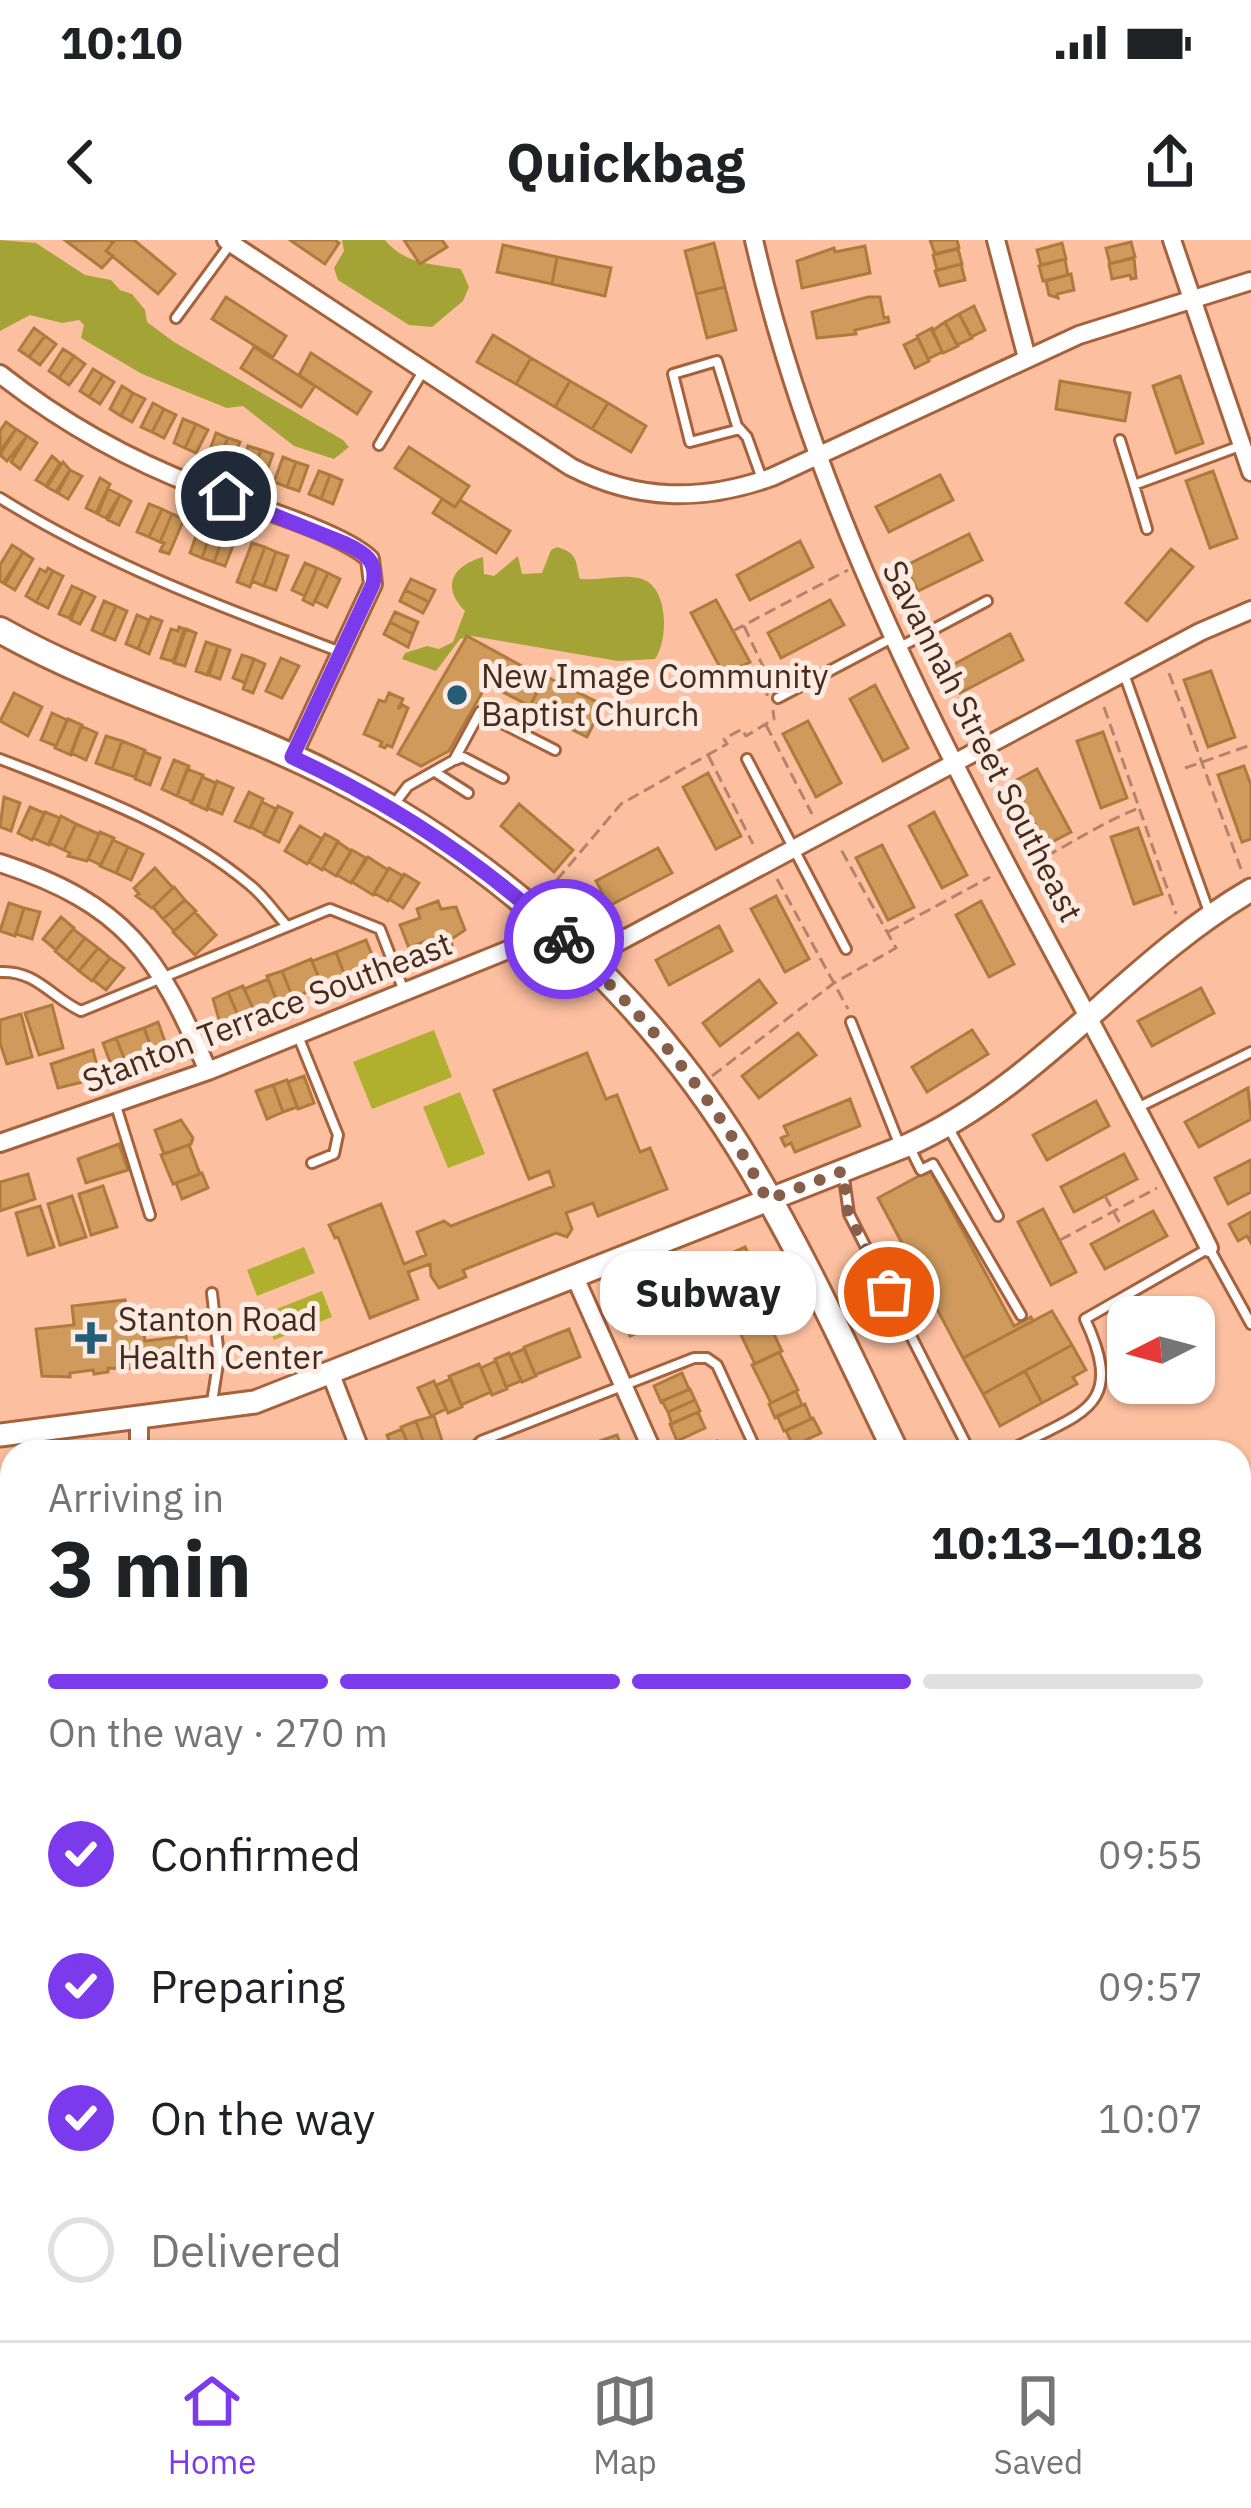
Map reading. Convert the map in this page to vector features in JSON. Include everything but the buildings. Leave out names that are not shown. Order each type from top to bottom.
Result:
[{"type":"main road","points":[[1,634],[102,681],[292,757],[391,808],[488,875],[555,931],[644,1022],[747,1160],[810,1275],[890,1440]]},
{"type":"street","name":"Savannah Street Southeast","points":[[754,240],[816,457],[895,643],[1209,1248]]},
{"type":"street","points":[[996,240],[1027,358]]},
{"type":"street","points":[[1172,240],[1251,472]]},
{"type":"street","points":[[228,242],[571,467],[616,486],[662,495],[698,496],[763,481],[1100,327],[1251,281]]},
{"type":"street","points":[[0,374],[83,431],[162,472],[364,553],[373,565],[373,584],[292,757]]},
{"type":"street","points":[[585,960],[1123,673],[1251,610]]},
{"type":"street","points":[[0,862],[72,890],[110,915],[149,955],[165,980],[208,1071]]},
{"type":"street","points":[[0,1435],[255,1402],[904,1146],[947,1126],[1007,1086],[1210,916],[1251,890]]},
{"type":"street","name":"Stanton Terrace Southeast","points":[[0,1143],[208,1071],[555,931]]},
{"type":"street","points":[[574,1275],[648,1440]]},
{"type":"street","points":[[330,1372],[356,1440]]},
{"type":"street","points":[[139,1418],[140,1440]]},
{"type":"lane","points":[[176,318],[228,242]]},
{"type":"lane","points":[[740,429],[690,442],[674,374],[717,361],[763,481]]},
{"type":"lane","points":[[379,446],[423,371]]},
{"type":"lane","points":[[1120,440],[1147,529]]},
{"type":"lane","points":[[1134,485],[1241,445]]},
{"type":"lane","points":[[0,498],[47,528],[168,587],[341,652]]},
{"type":"lane","points":[[778,698],[986,601]]},
{"type":"lane","points":[[1123,673],[1210,916]]},
{"type":"lane","points":[[454,760],[480,712],[555,750]]},
{"type":"lane","points":[[391,808],[408,786],[463,757],[503,778]]},
{"type":"lane","points":[[0,759],[129,809],[194,845],[252,886],[287,926]]},
{"type":"lane","points":[[747,759],[846,950]]},
{"type":"lane","points":[[434,772],[468,793]]},
{"type":"lane","points":[[0,972],[39,980],[63,1004],[81,1011],[330,909],[380,928],[404,991]]},
{"type":"lane","points":[[851,1022],[904,1146],[921,1170],[933,1164],[1021,1315]]},
{"type":"lane","points":[[297,1035],[338,1135],[334,1154],[312,1163]]},
{"type":"lane","points":[[1139,1107],[1251,1052]]},
{"type":"lane","points":[[116,1104],[150,1215]]},
{"type":"lane","points":[[947,1126],[998,1216]]},
{"type":"lane","points":[[843,1171],[848,1214],[964,1440]]},
{"type":"lane","points":[[1029,1440],[1088,1407],[1101,1393],[1097,1346],[1085,1319],[1209,1248],[1251,1324]]},
{"type":"lane","points":[[212,1293],[219,1357],[212,1409]]},
{"type":"lane","points":[[484,1440],[694,1358],[707,1358],[717,1365],[752,1440]]},
{"type":"path","points":[[733,631],[860,565]]},
{"type":"path","points":[[544,896],[621,804],[727,745],[724,739],[742,730],[746,736],[774,719],[765,691],[768,677],[743,626]]},
{"type":"path","points":[[1169,673],[1241,868]]},
{"type":"path","points":[[1104,707],[1176,914]]},
{"type":"path","points":[[765,724],[812,814]]},
{"type":"path","points":[[1185,768],[1251,745]]},
{"type":"path","points":[[707,754],[753,844]]},
{"type":"path","points":[[1030,865],[1107,820],[1139,808]]},
{"type":"path","points":[[711,1077],[834,983],[896,948],[838,846]]},
{"type":"path","points":[[887,932],[992,876]]},
{"type":"path","points":[[776,879],[851,1022]]},
{"type":"path","points":[[1060,1240],[1157,1189]]},
{"type":"path","points":[[1105,1196],[1122,1227]]},
{"type":"shaded area","points":[[0,240],[36,243],[85,275],[111,280],[132,294],[145,310],[147,322],[174,342],[349,447],[334,459],[294,446],[243,406],[227,408],[142,374],[81,338],[84,325],[79,320],[62,323],[30,315],[0,331]]},
{"type":"shaded area","points":[[342,240],[385,240],[410,258],[461,269],[469,287],[463,301],[432,327],[409,325],[338,280],[334,268],[344,251]]},
{"type":"shaded area","points":[[557,547],[573,555],[580,579],[638,578],[656,590],[664,626],[655,659],[618,661],[472,636],[460,639],[436,671],[402,659],[405,653],[427,646],[439,649],[453,642],[465,611],[453,594],[453,578],[464,566],[483,557],[484,574],[494,576],[518,556],[522,574],[542,573],[551,550]]},
{"type":"shaded area","points":[[434,1030],[452,1077],[372,1109],[353,1062]]},
{"type":"shaded area","points":[[460,1092],[485,1154],[448,1168],[423,1107]]},
{"type":"shaded area","points":[[304,1247],[315,1273],[257,1296],[247,1270]]},
{"type":"shaded area","points":[[322,1291],[332,1317],[274,1340],[264,1314]]},
{"type":"way so far","points":[[564,939],[672,1054],[728,1130],[767,1200],[843,1171],[848,1214],[889,1292]]},
{"type":"place","name":"New Image Community Baptist Church","points":[[457,695]]},
{"type":"place","name":"Subway","points":[[889,1292]]},
{"type":"place","name":"Stanton Road Health Center","points":[[91,1338]]},
{"type":"route","points":[[226,496],[346,544],[364,553],[373,565],[373,584],[292,757],[359,790],[442,842],[564,939]]}]
